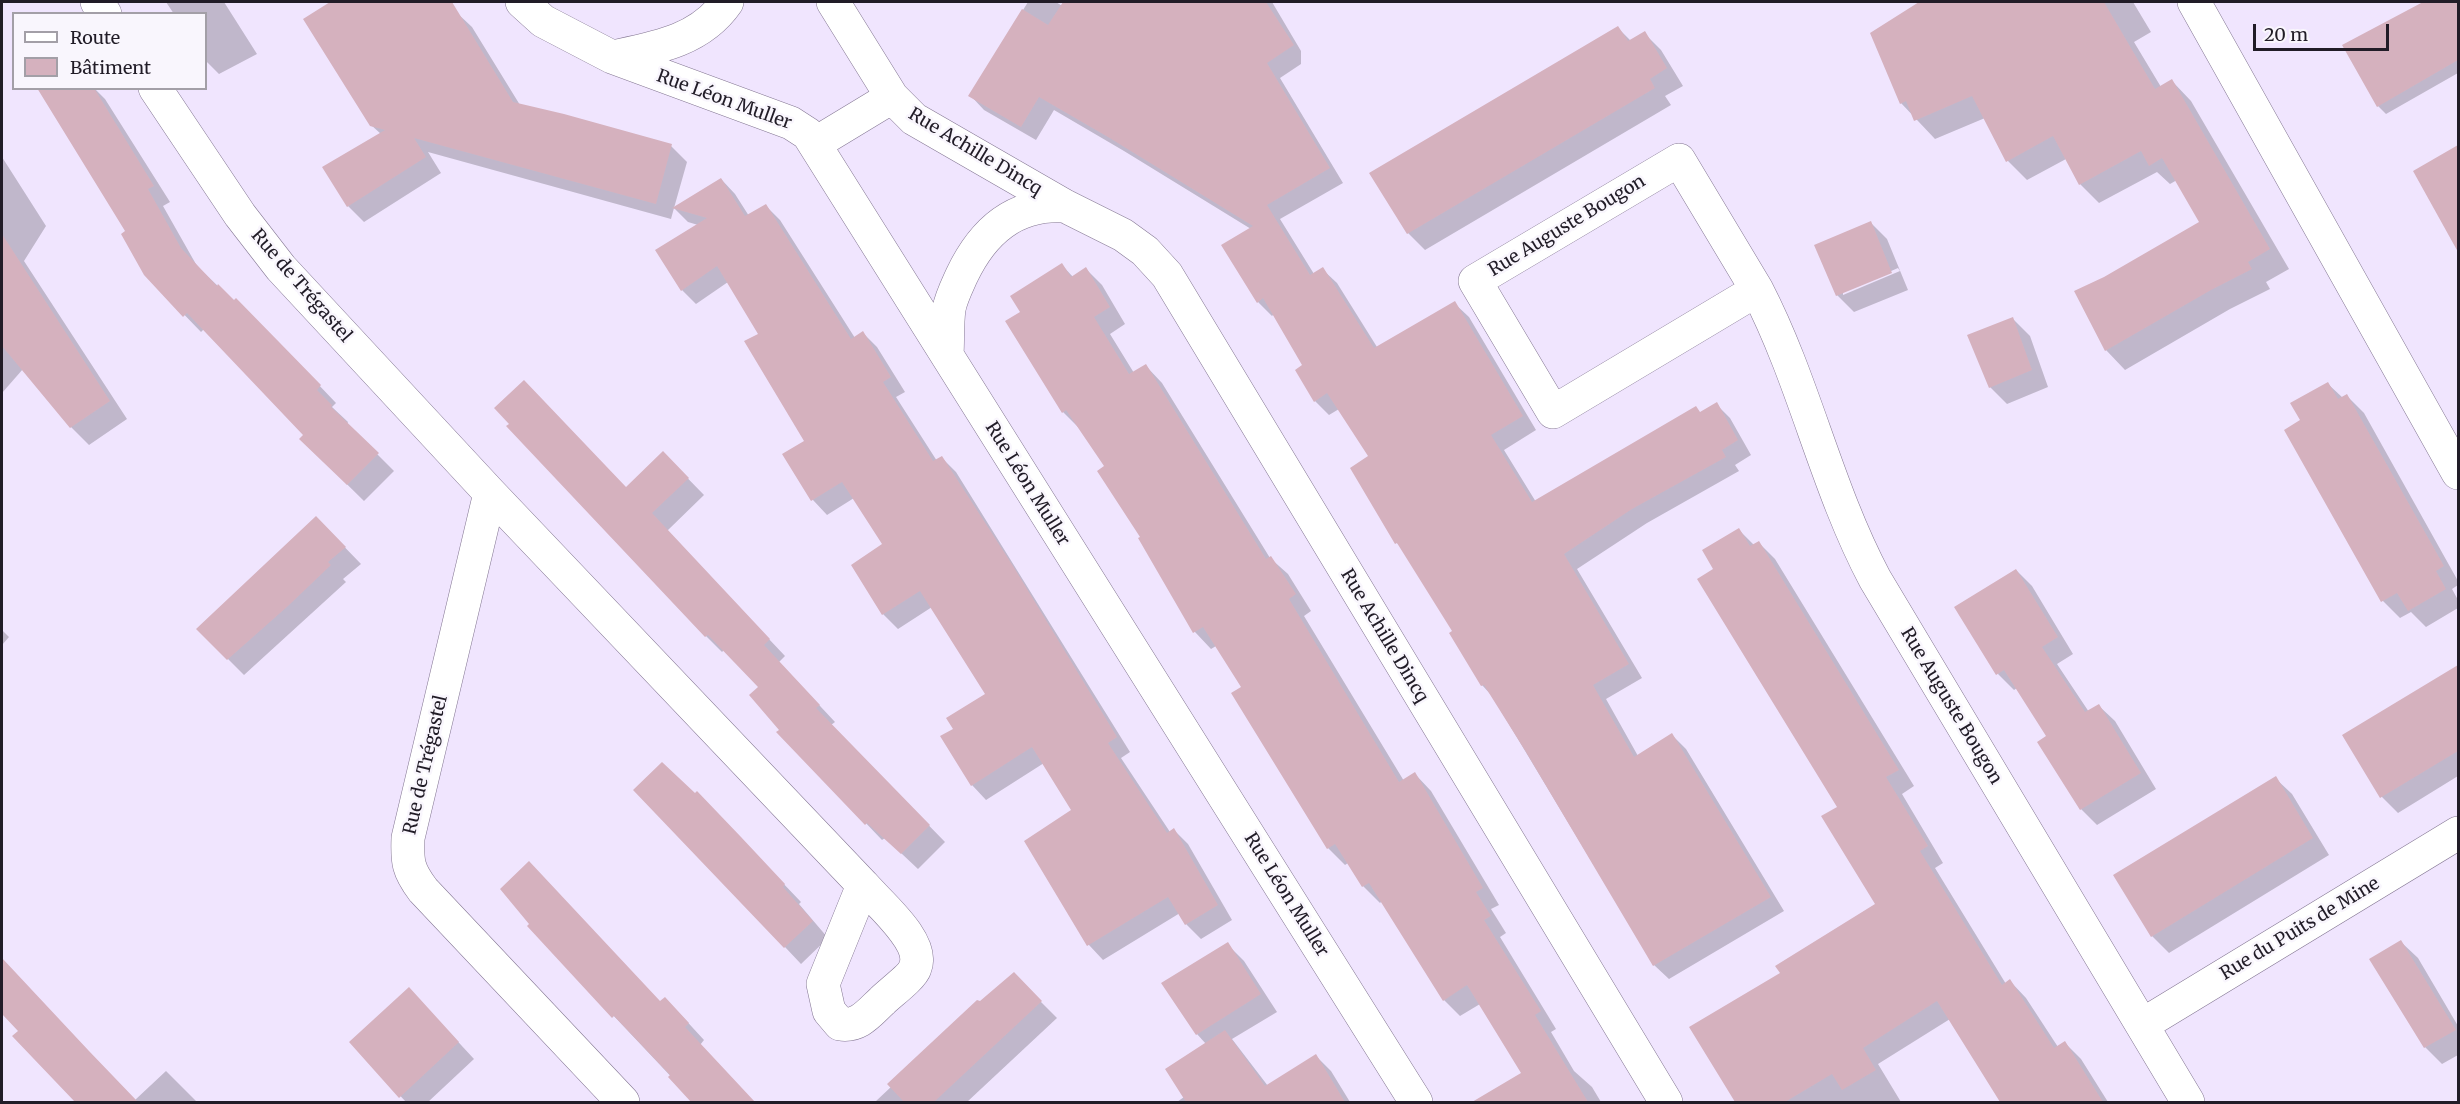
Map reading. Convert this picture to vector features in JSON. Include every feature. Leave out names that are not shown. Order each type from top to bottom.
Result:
[{"type":"street","name":"Rue Léon Muller","points":[[522,2],[543,21],[612,57],[791,123],[801,128],[816,143],[1416,1102]]},
{"type":"street","points":[[612,57],[681,40],[701,27],[727,2]]},
{"type":"street","name":"Rue Achille Dincq","points":[[833,2],[892,97],[914,119],[1065,206],[1123,235],[1145,251],[1167,275],[1666,1102]]},
{"type":"street","points":[[2194,2],[2458,473]]},
{"type":"street","name":"Rue de Trégastel","points":[[156,90],[240,215],[281,268],[490,494],[862,885]]},
{"type":"street","points":[[816,143],[892,97]]},
{"type":"street","name":"Rue Auguste Bougon","points":[[1757,290],[1553,412],[1475,281],[1679,160],[1757,290],[1787,355],[1846,520],[1860,552],[2188,1102]]},
{"type":"street","name":"Rue Achille Dincq","points":[[947,355],[950,308],[968,262],[983,240],[1002,224],[1026,210],[1045,205],[1065,206]]},
{"type":"street","name":"Rue de Trégastel","points":[[490,494],[408,838],[407,858],[411,874],[423,890],[623,1102]]},
{"type":"street","name":"Rue du Puits de Mine","points":[[2142,1025],[2458,833]]},
{"type":"building","points":[[330,2],[452,2],[513,102],[672,144],[656,204],[414,138],[426,157],[347,207],[322,167],[385,130],[370,126],[303,19]]},
{"type":"building","points":[[1063,2],[1266,2],[1294,45],[1267,63],[1330,168],[1267,205],[1310,275],[1323,267],[1374,348],[1455,301],[1523,416],[1491,435],[1532,502],[1696,406],[1700,412],[1717,402],[1738,440],[1722,450],[1726,457],[1632,509],[1564,554],[1629,664],[1593,685],[1634,757],[1672,733],[1771,897],[1653,966],[1526,752],[1484,685],[1481,686],[1449,633],[1452,631],[1397,543],[1395,544],[1350,468],[1368,456],[1327,393],[1314,402],[1295,370],[1302,365],[1263,298],[1257,303],[1221,245],[1253,226],[1039,97],[1021,127],[968,96],[1022,9],[1048,25]]},
{"type":"building","points":[[1919,2],[2104,2],[2155,89],[2172,79],[2270,249],[2248,262],[2252,269],[2105,351],[2074,291],[2104,277],[2199,222],[2162,158],[2149,166],[2141,151],[2079,185],[2053,136],[2006,162],[1972,96],[1914,121],[1906,101],[1900,104],[1870,33]]},
{"type":"building","points":[[2423,2],[2458,2],[2458,60],[2377,107],[2342,45]]},
{"type":"building","points":[[1618,26],[1628,41],[1645,31],[1667,68],[1650,79],[1655,88],[1407,234],[1369,173]]},
{"type":"building","points":[[38,90],[95,90],[154,186],[148,189],[181,248],[217,286],[218,284],[234,300],[236,298],[321,385],[317,390],[332,405],[331,407],[379,453],[347,485],[299,439],[303,435],[187,313],[183,317],[144,275],[121,234],[125,231]]},
{"type":"building","points":[[2458,145],[2458,252],[2413,171]]},
{"type":"building","points":[[721,178],[745,216],[766,204],[851,339],[863,331],[891,377],[883,382],[933,461],[942,456],[1013,566],[1117,737],[1108,743],[1167,833],[1174,828],[1218,905],[1185,925],[1168,897],[1087,946],[1024,841],[1071,810],[1032,747],[971,786],[940,736],[953,729],[946,718],[985,694],[920,591],[882,615],[851,565],[882,544],[842,482],[811,501],[782,454],[804,441],[744,341],[758,334],[717,266],[681,291],[655,250],[707,218],[672,208]]},
{"type":"building","points":[[1871,221],[1892,273],[1836,296],[1814,245]]},
{"type":"building","points":[[2,234],[110,401],[70,428],[2,346]]},
{"type":"building","points":[[1062,263],[1071,277],[1086,267],[1110,307],[1094,317],[1129,374],[1146,364],[1266,559],[1271,556],[1296,594],[1289,599],[1399,782],[1415,772],[1483,888],[1476,892],[1491,916],[1484,920],[1541,1011],[1535,1015],[1588,1102],[1472,1102],[1521,1073],[1467,985],[1443,1001],[1369,883],[1362,887],[1335,844],[1327,849],[1231,693],[1241,687],[1203,627],[1193,633],[1138,538],[1140,537],[1097,471],[1104,466],[1066,410],[1062,413],[1005,321],[1020,312],[1010,296]]},
{"type":"building","points":[[2013,317],[2032,370],[1989,388],[1967,335]]},
{"type":"building","points":[[524,380],[626,487],[663,451],[689,478],[652,513],[770,639],[764,645],[820,705],[816,708],[930,825],[901,854],[867,823],[865,825],[776,732],[779,730],[749,695],[758,687],[708,635],[705,637],[506,426],[509,424],[494,408]]},
{"type":"building","points":[[2328,382],[2338,399],[2347,394],[2444,566],[2436,571],[2446,589],[2408,611],[2397,593],[2381,602],[2284,430],[2300,420],[2290,403]]},
{"type":"building","points":[[316,516],[346,547],[328,562],[331,565],[288,606],[227,660],[196,629]]},
{"type":"building","points":[[1739,528],[1750,546],[1759,541],[1899,770],[1886,777],[1928,846],[1920,851],[2002,985],[2010,979],[2054,1048],[2065,1041],[2103,1102],[2000,1102],[1937,1001],[1863,1048],[1876,1070],[1842,1090],[1832,1074],[1785,1102],[1735,1102],[1689,1027],[1780,973],[1775,966],[1875,904],[1821,816],[1837,807],[1697,579],[1713,569],[1702,550]]},
{"type":"building","points":[[2016,569],[2058,637],[2042,647],[2085,712],[2099,704],[2141,773],[2080,810],[2037,742],[2046,736],[2004,670],[1996,675],[1954,607]]},
{"type":"building","points":[[2458,665],[2458,751],[2380,798],[2342,735]]},
{"type":"building","points":[[662,762],[695,793],[697,791],[741,837],[785,884],[783,887],[813,921],[784,948],[633,790]]},
{"type":"building","points":[[2276,776],[2313,838],[2151,937],[2113,875]]},
{"type":"building","points":[[529,861],[660,1001],[665,997],[689,1023],[685,1027],[755,1102],[691,1102],[668,1077],[670,1075],[614,1016],[612,1018],[527,926],[529,924],[500,889]]},
{"type":"building","points":[[2401,940],[2456,1030],[2424,1048],[2369,959]]},
{"type":"building","points":[[1228,942],[1261,994],[1196,1035],[1161,983]]},
{"type":"building","points":[[2,958],[138,1102],[75,1102],[12,1036],[18,1031],[2,1014]]},
{"type":"building","points":[[1014,972],[1042,1001],[934,1102],[904,1102],[887,1084],[977,1000],[980,1001]]},
{"type":"building","points":[[409,987],[459,1042],[399,1098],[349,1042]]},
{"type":"building","points":[[1225,1030],[1265,1086],[1316,1054],[1345,1102],[1186,1102],[1165,1069]]}]
